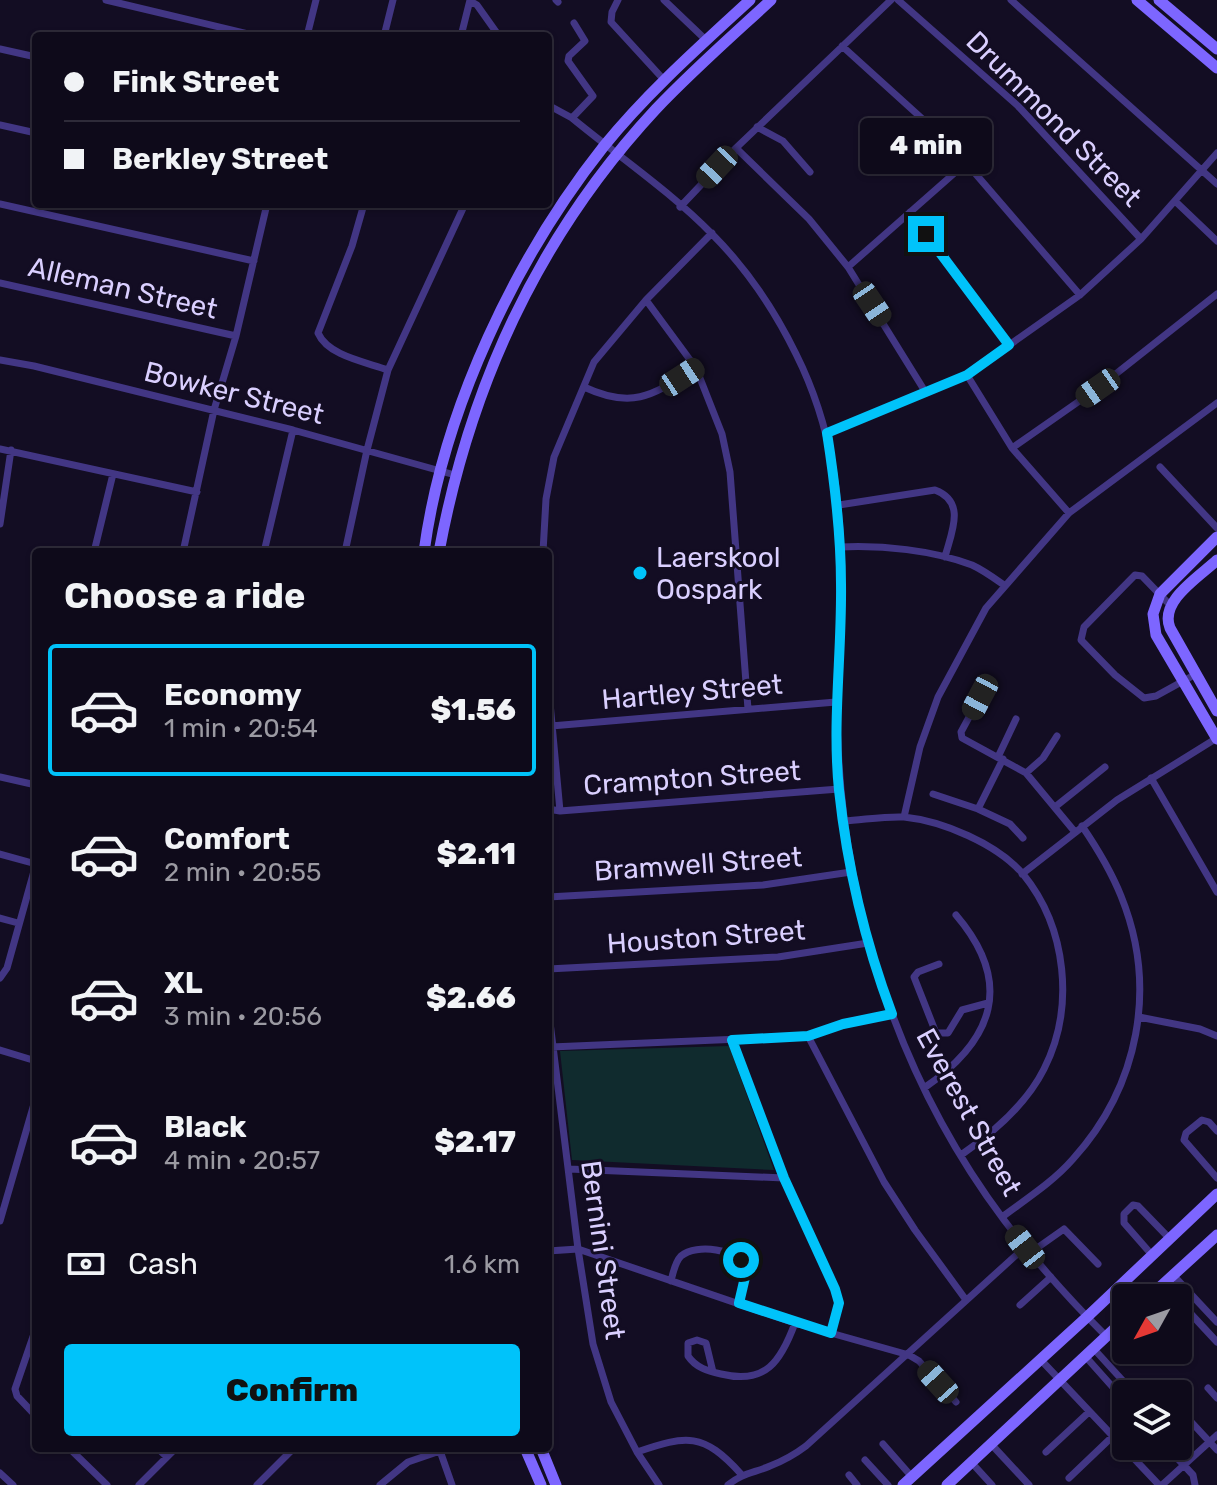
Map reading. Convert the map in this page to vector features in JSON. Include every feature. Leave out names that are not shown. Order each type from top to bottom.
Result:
[{"type":"street","points":[[106,0],[241,32]]},
{"type":"street","points":[[150,10],[153,0]]},
{"type":"street","points":[[308,32],[316,0]]},
{"type":"street","points":[[385,32],[393,0]]},
{"type":"street","points":[[462,32],[470,0],[496,32]]},
{"type":"street","points":[[618,0],[611,22],[665,81]]},
{"type":"street","points":[[664,0],[707,41]]},
{"type":"street","points":[[440,548],[455,475],[487,375],[515,313],[566,225],[617,155],[671,94],[771,0]]},
{"type":"street","points":[[680,207],[757,127],[891,0]]},
{"type":"street","name":"Drummond Street","points":[[898,0],[1018,106],[1141,239]]},
{"type":"street","points":[[1011,0],[1217,184]]},
{"type":"street","points":[[1137,0],[1217,68]]},
{"type":"street","points":[[1159,0],[1217,49]]},
{"type":"street","points":[[425,548],[440,472],[460,411],[516,279],[550,221],[605,146],[665,81],[747,1]]},
{"type":"street","points":[[1169,27],[1178,16]]},
{"type":"street","points":[[572,118],[593,96],[568,61],[569,56],[585,41],[574,23]]},
{"type":"street","points":[[842,46],[967,162],[1080,295]]},
{"type":"street","points":[[0,49],[32,56]]},
{"type":"street","name":"Everest Street","points":[[552,107],[572,118],[712,233],[775,315],[806,376],[827,433],[839,505],[841,585],[836,702],[839,789],[851,872],[868,943],[892,1014],[924,1088],[961,1155],[1028,1250],[1106,1336]]},
{"type":"street","points":[[0,125],[32,132]]},
{"type":"street","points":[[757,127],[783,141],[810,172]]},
{"type":"street","points":[[736,148],[809,219],[848,267],[926,393]]},
{"type":"street","points":[[827,433],[967,375],[1080,295],[1141,239],[1217,153]]},
{"type":"street","points":[[848,267],[967,162]]},
{"type":"street","points":[[1175,201],[1217,241]]},
{"type":"street","points":[[0,204],[254,261]]},
{"type":"street","points":[[184,548],[214,410],[236,336],[266,208]]},
{"type":"street","points":[[363,208],[352,246],[318,333],[321,341],[335,351],[388,370]]},
{"type":"street","points":[[346,548],[388,370],[463,208]]},
{"type":"street","points":[[910,212],[1009,345]]},
{"type":"street","points":[[543,548],[546,499],[554,457],[594,362],[646,300],[712,233]]},
{"type":"street","name":"Alleman Street","points":[[0,283],[236,336]]},
{"type":"street","points":[[1012,448],[1098,388],[1217,294]]},
{"type":"street","points":[[646,300],[696,368],[722,434],[730,472],[748,709]]},
{"type":"street","name":"Bowker Street","points":[[0,360],[214,410],[455,475]]},
{"type":"street","points":[[584,387],[612,399],[631,399],[668,386],[696,368]]},
{"type":"street","points":[[967,375],[1012,448],[1069,513]]},
{"type":"street","points":[[904,817],[920,747],[938,697],[975,623],[1004,585],[1069,513],[1217,403]]},
{"type":"street","points":[[265,548],[293,430]]},
{"type":"street","points":[[0,449],[197,492]]},
{"type":"street","points":[[0,524],[11,450]]},
{"type":"street","points":[[1160,467],[1217,528]]},
{"type":"street","points":[[95,548],[113,474]]},
{"type":"street","points":[[839,505],[935,490],[943,493],[950,498],[956,512],[945,557]]},
{"type":"street","points":[[1022,874],[1082,826],[1151,778],[1217,738],[1153,625],[1155,604],[1160,594],[1217,537]]},
{"type":"street","points":[[840,547],[884,547],[945,557],[979,569],[1004,585]]},
{"type":"street","points":[[1217,560],[1170,605],[1167,622],[1217,711]]},
{"type":"street","points":[[1170,605],[1142,576],[1131,577],[1084,627],[1081,640],[1139,696],[1149,698],[1196,674]]},
{"type":"street","points":[[980,697],[961,736],[1026,773],[1075,832]]},
{"type":"street","name":"Hartley Street","points":[[552,726],[836,702]]},
{"type":"street","points":[[978,809],[1016,719]]},
{"type":"street","points":[[552,735],[560,811]]},
{"type":"street","points":[[1026,773],[1043,758],[1057,736]]},
{"type":"street","points":[[1055,807],[1105,767]]},
{"type":"street","points":[[0,777],[32,784]]},
{"type":"street","points":[[1151,778],[1217,892]]},
{"type":"street","name":"Crampton Street","points":[[552,810],[839,789]]},
{"type":"street","points":[[933,794],[1010,824],[1023,838]]},
{"type":"street","points":[[844,821],[904,817],[966,834],[994,851],[1022,874],[1045,912],[1062,962],[1064,998],[1054,1048],[1034,1087],[1016,1110],[961,1155]]},
{"type":"street","points":[[1002,1217],[1071,1162],[1094,1134],[1124,1079],[1135,1045],[1139,1017],[1137,956],[1122,897],[1082,826]]},
{"type":"street","points":[[0,854],[32,863]]},
{"type":"street","name":"Bramwell Street","points":[[552,897],[763,885],[851,872]]},
{"type":"street","points":[[0,978],[7,968],[32,877]]},
{"type":"street","points":[[924,1088],[950,1070],[975,1042],[983,1027],[988,1003],[989,979],[984,955],[973,935],[956,915]]},
{"type":"street","points":[[0,918],[18,923]]},
{"type":"street","name":"Houston Street","points":[[552,969],[778,957],[868,943]]},
{"type":"street","points":[[939,964],[918,972],[914,977],[936,1033],[948,1033],[958,1014],[965,1008],[988,1003]]},
{"type":"street","points":[[552,1047],[808,1036],[843,1024],[892,1014]]},
{"type":"street","points":[[1139,1017],[1200,1029],[1217,1036]]},
{"type":"street","points":[[808,1036],[884,1182],[966,1300]]},
{"type":"street","points":[[732,1040],[784,1178],[838,1297],[838,1312],[831,1333]]},
{"type":"street","points":[[0,1050],[32,1060]]},
{"type":"street","name":"Bernini Street","points":[[552,1054],[593,1344],[611,1402],[637,1452],[659,1485]]},
{"type":"street","points":[[0,1221],[32,1110]]},
{"type":"street","points":[[1217,1131],[1209,1122],[1202,1120],[1186,1133],[1184,1140],[1217,1178]]},
{"type":"street","points":[[25,1133],[32,1136]]},
{"type":"street","points":[[569,1169],[784,1178]]},
{"type":"street","points":[[883,1444],[908,1481],[1217,1194]]},
{"type":"street","points":[[1152,1255],[1124,1223],[1124,1214],[1133,1205],[1138,1206],[1170,1239]]},
{"type":"street","points":[[728,1485],[741,1474],[791,1457],[909,1355],[966,1300],[1028,1250],[1064,1229],[1098,1264]]},
{"type":"street","points":[[1164,1284],[1217,1235]]},
{"type":"street","points":[[552,1251],[578,1249],[795,1323],[909,1355],[919,1361],[956,1402]]},
{"type":"street","points":[[671,1281],[677,1262],[683,1255],[701,1250],[725,1252],[744,1263],[746,1273],[739,1303]]},
{"type":"street","points":[[1020,1305],[1051,1277]]},
{"type":"street","points":[[1168,1280],[1170,1284]]},
{"type":"street","points":[[1168,1280],[1217,1322]]},
{"type":"street","points":[[1192,1315],[1217,1342]]},
{"type":"street","points":[[713,1372],[708,1346],[700,1340],[690,1341],[686,1349],[690,1360],[713,1372],[739,1377],[763,1372],[779,1357],[795,1323]]},
{"type":"street","points":[[947,1485],[1112,1331]]},
{"type":"street","points":[[32,1341],[15,1389],[17,1396],[32,1412]]},
{"type":"street","points":[[1089,1352],[1120,1380]]},
{"type":"street","points":[[1089,1352],[1112,1383]]},
{"type":"street","points":[[1040,1359],[1112,1435]]},
{"type":"street","points":[[1208,1388],[1217,1398]]},
{"type":"street","points":[[1046,1452],[1089,1412]]},
{"type":"street","points":[[1192,1423],[1217,1450]]},
{"type":"street","points":[[1136,1460],[1160,1485],[1217,1435]]},
{"type":"street","points":[[1069,1478],[1112,1437]]},
{"type":"street","points":[[637,1452],[677,1441],[698,1441],[722,1453],[741,1474]]},
{"type":"street","points":[[991,1444],[1029,1485]]},
{"type":"street","points":[[73,1452],[107,1485]]},
{"type":"street","points":[[161,1452],[167,1457]]},
{"type":"street","points":[[139,1485],[172,1452]]},
{"type":"street","points":[[257,1485],[290,1452]]},
{"type":"street","points":[[380,1485],[408,1462],[432,1452]]},
{"type":"street","points":[[440,1452],[452,1485]]},
{"type":"street","points":[[527,1452],[541,1485]]},
{"type":"street","points":[[543,1452],[556,1485]]},
{"type":"street","points":[[865,1460],[888,1485]]},
{"type":"street","points":[[1179,1460],[1193,1475],[1195,1485]]},
{"type":"street","points":[[971,1462],[992,1485]]},
{"type":"street","points":[[0,1473],[13,1485]]},
{"type":"street","points":[[849,1475],[857,1485]]},
{"type":"green space","points":[[729,1046],[774,1170],[572,1160],[560,1051]]},
{"type":"place","name":"Laerskool Oospark","points":[[640,573]]},
{"type":"route","points":[[741,1260],[746,1273],[739,1303],[831,1333],[839,1303],[835,1289],[784,1178],[732,1040],[808,1036],[843,1024],[892,1014],[876,972],[851,872],[839,789],[836,702],[841,585],[839,505],[827,433],[967,375],[1009,345],[926,234]]}]
